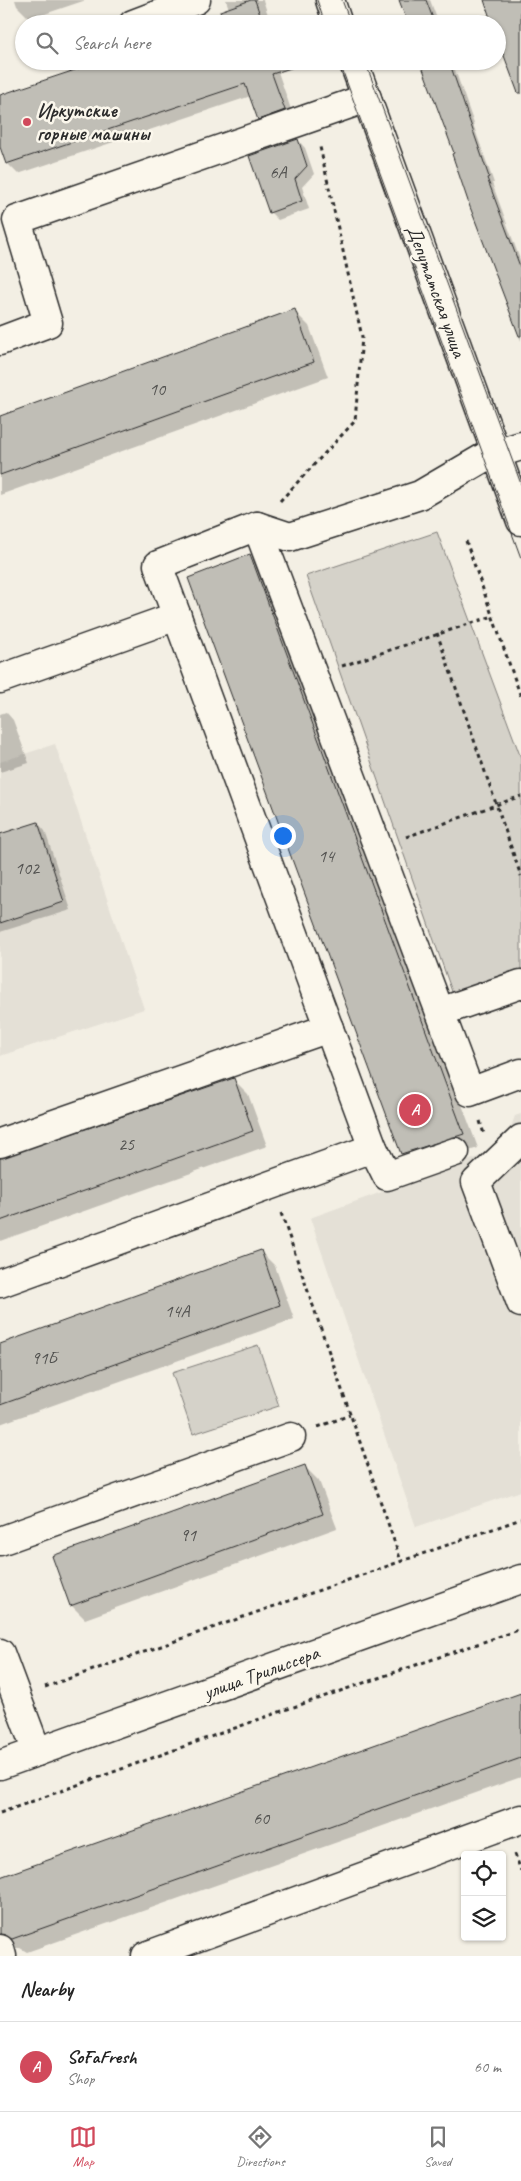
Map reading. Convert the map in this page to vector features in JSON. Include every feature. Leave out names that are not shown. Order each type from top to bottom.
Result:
[{"type":"street","points":[[157,15],[196,0]]},
{"type":"street","points":[[330,0],[335,15]]},
{"type":"street","name":"Депутатская улица","points":[[356,70],[509,450],[521,521]]},
{"type":"street","points":[[0,341],[48,324],[17,220],[366,98]]},
{"type":"street","points":[[455,1152],[387,1176],[373,1148],[328,1028],[158,565],[257,526],[290,537],[420,495],[485,458],[509,450]]},
{"type":"street","points":[[257,526],[470,1092],[521,1073]]},
{"type":"street","points":[[0,679],[177,616]]},
{"type":"street","points":[[440,1012],[521,984]]},
{"type":"street","points":[[0,1143],[328,1028]]},
{"type":"street","points":[[521,1138],[476,1182],[521,1303]]},
{"type":"street","points":[[0,1282],[373,1148]]},
{"type":"street","points":[[0,1541],[291,1437]]},
{"type":"street","name":"улица Трилиссера","points":[[0,1765],[521,1579]]},
{"type":"street","points":[[0,1653],[37,1752]]},
{"type":"street","points":[[146,1956],[521,1819]]},
{"type":"street","points":[[0,1949],[2,1956]]},
{"type":"path","points":[[257,526],[355,421],[362,338],[313,117]]},
{"type":"path","points":[[466,541],[521,697]]},
{"type":"path","points":[[313,676],[493,616]]},
{"type":"path","points":[[437,634],[521,876]]},
{"type":"path","points":[[378,848],[521,796]]},
{"type":"path","points":[[271,1184],[401,1562]]},
{"type":"path","points":[[16,1697],[521,1519]]},
{"type":"path","points":[[0,1813],[282,1711],[521,1629]]},
{"type":"shaded area","points":[[437,532],[521,758],[521,979],[456,1003],[306,576]]},
{"type":"shaded area","points":[[55,744],[144,1009],[0,1056],[0,762]]},
{"type":"shaded area","points":[[521,1114],[521,1491],[416,1527],[310,1218],[503,1148],[515,1116]]},
{"type":"shaded area","points":[[258,1345],[279,1406],[193,1434],[172,1373]]},
{"type":"building","points":[[255,0],[260,15],[222,15],[220,11]]},
{"type":"building","points":[[399,0],[426,0],[432,15],[405,15]]},
{"type":"building","points":[[484,0],[521,0],[521,93],[518,93],[506,61],[506,15],[489,15]]},
{"type":"building","points":[[75,70],[284,70],[272,74],[285,110],[258,120],[245,84],[6,164],[0,147],[0,95]]},
{"type":"building","points":[[423,70],[452,70],[489,177],[487,178],[521,269],[521,336],[519,336],[470,207],[452,154],[454,153]]},
{"type":"building","points":[[298,139],[307,166],[295,179],[302,201],[269,213],[249,156]]},
{"type":"building","points":[[295,309],[314,362],[0,475],[0,416]]},
{"type":"building","points":[[250,554],[464,1134],[401,1154],[188,578]]},
{"type":"building","points":[[38,822],[64,902],[0,923],[0,834]]},
{"type":"building","points":[[234,1078],[253,1131],[0,1221],[0,1158]]},
{"type":"building","points":[[261,1250],[280,1305],[0,1405],[0,1344]]},
{"type":"building","points":[[305,1465],[323,1514],[70,1606],[52,1556]]},
{"type":"building","points":[[521,1693],[521,1758],[12,1939],[0,1934],[0,1877]]},
{"type":"tram line","points":[[317,0],[322,15]]},
{"type":"tram line","points":[[342,0],[348,15]]},
{"type":"tram line","points":[[342,70],[521,558]]},
{"type":"tram line","points":[[368,70],[521,484]]},
{"type":"place","name":"Иркутские горные машины","points":[[27,122]]},
{"type":"place","name":"SoFaFresh","points":[[415,1110]]}]
